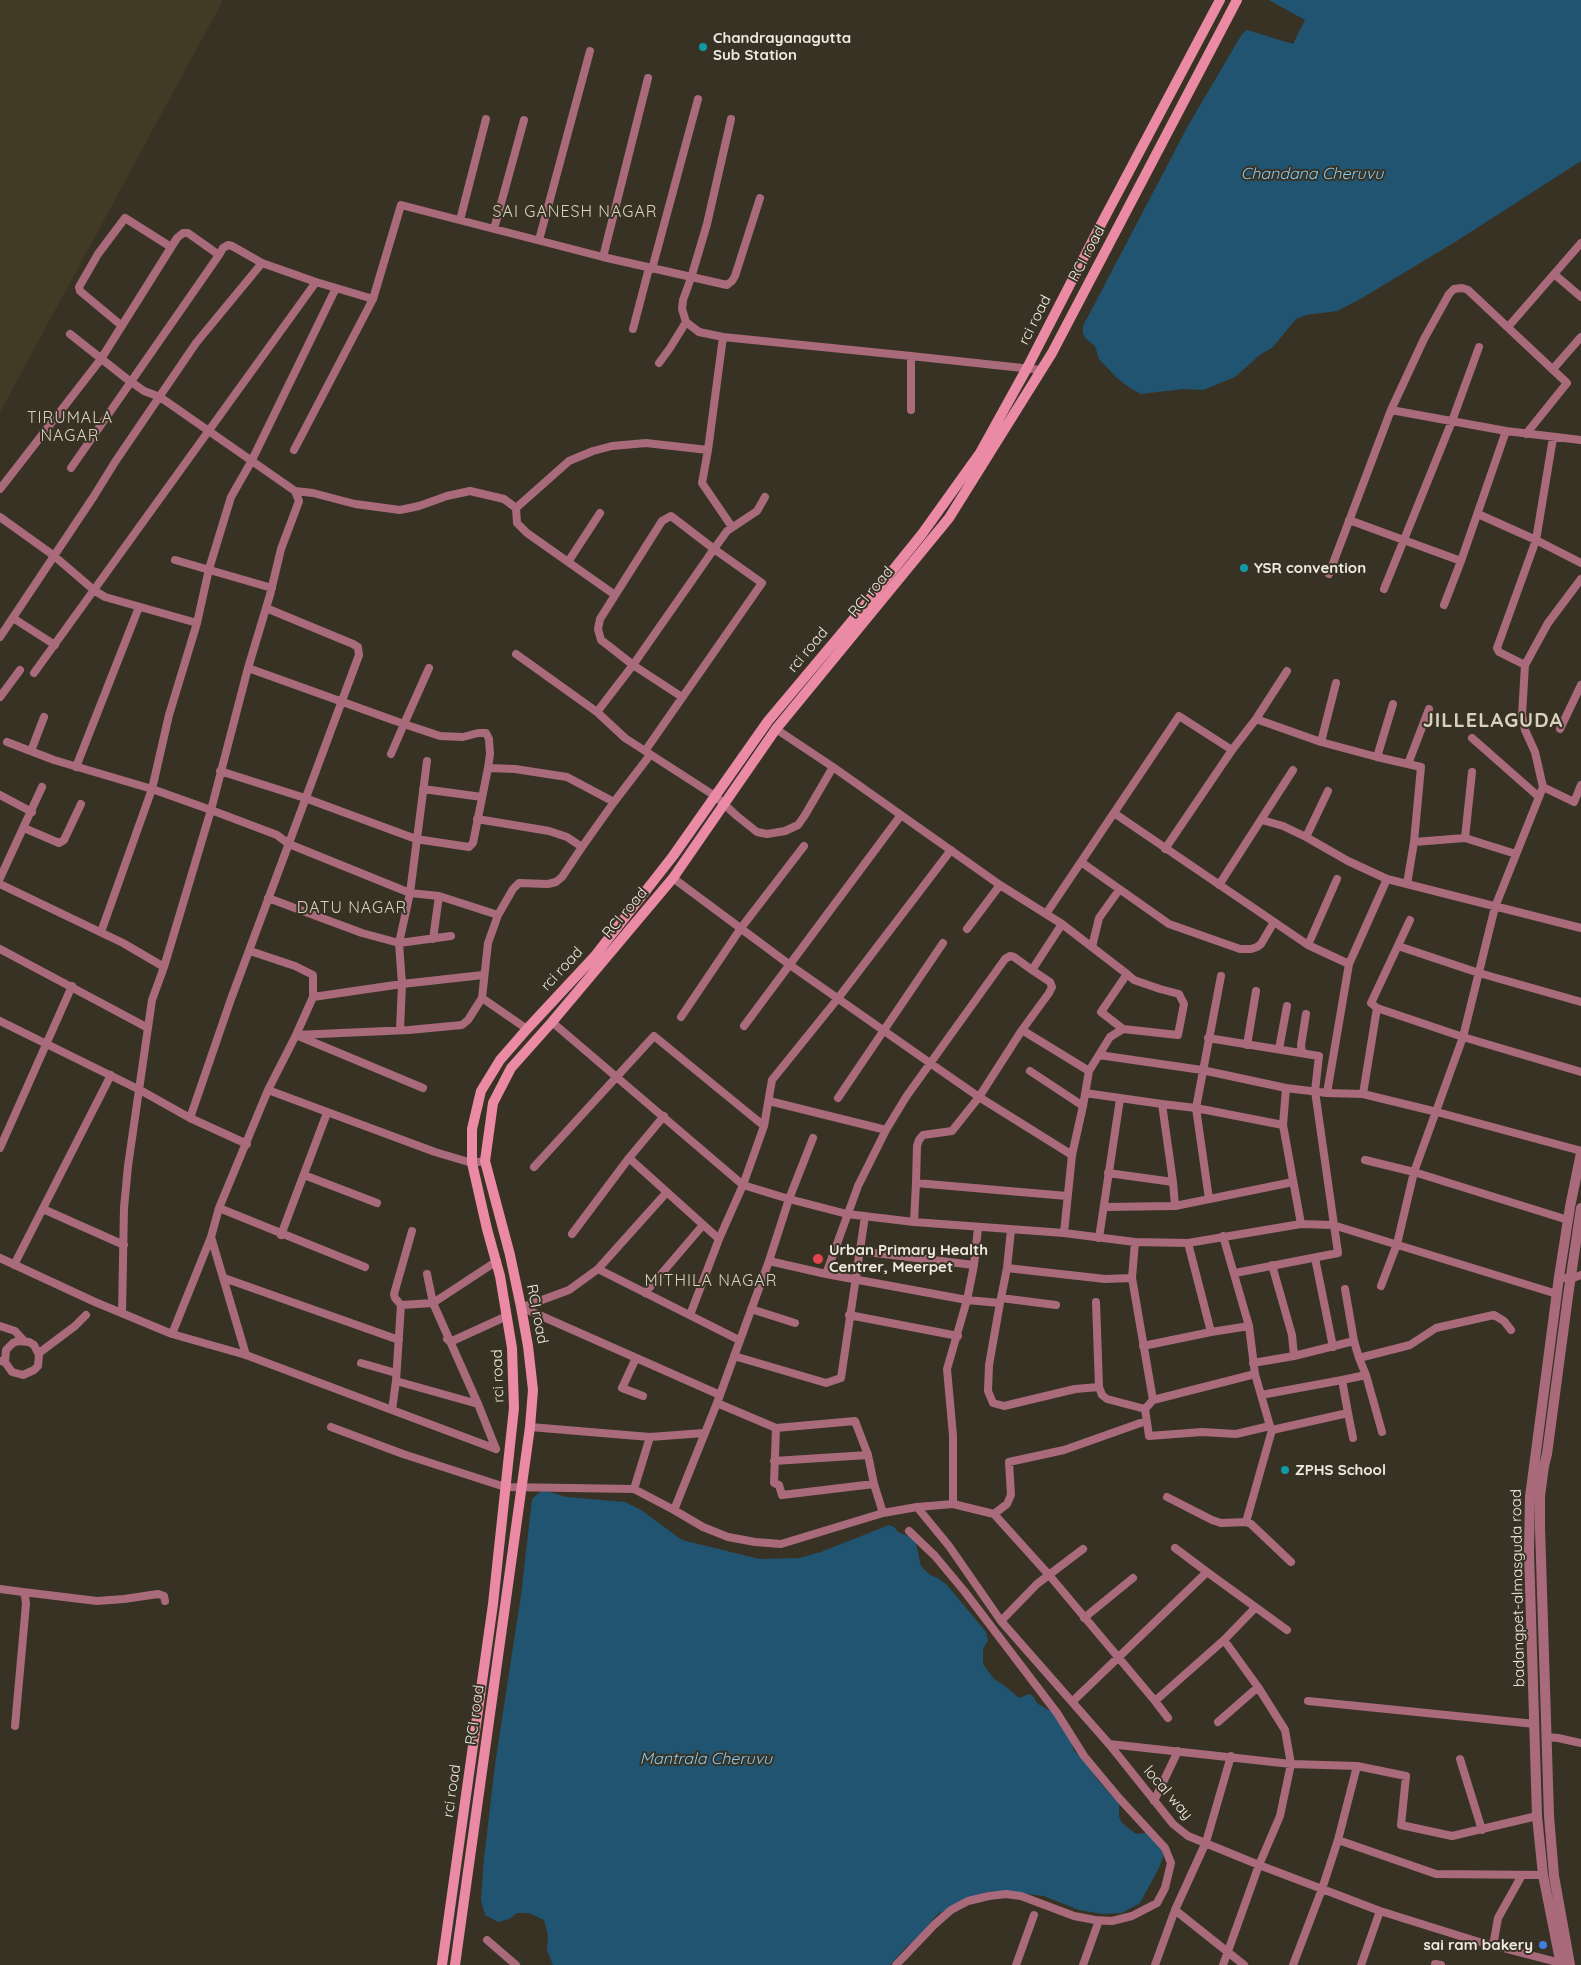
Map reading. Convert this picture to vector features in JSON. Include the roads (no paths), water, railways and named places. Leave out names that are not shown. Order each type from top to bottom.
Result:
[{"type":"main road","name":"rci road","points":[[442,1965],[493,1604],[514,1408],[512,1348],[507,1316],[497,1261],[487,1229],[472,1163],[472,1128],[481,1091],[500,1060],[526,1029],[594,957],[673,856],[768,721],[922,534],[980,453],[1027,368],[1220,0]]},
{"type":"main road","name":"RCI road","points":[[454,1965],[522,1487],[533,1390],[522,1307],[485,1161],[493,1103],[511,1068],[673,878],[776,729],[949,518],[1066,327],[1237,0]]},
{"type":"street","points":[[539,240],[590,51]]},
{"type":"street","points":[[602,257],[648,78]]},
{"type":"street","points":[[633,329],[698,99]]},
{"type":"street","points":[[460,220],[486,119]]},
{"type":"street","points":[[731,119],[707,224],[683,300],[682,309],[689,326],[699,332],[723,338],[1041,370]]},
{"type":"street","points":[[494,229],[524,120]]},
{"type":"street","points":[[294,450],[373,299],[401,205],[602,257],[727,285],[732,281],[760,198]]},
{"type":"street","points":[[122,326],[80,291],[80,287],[98,254],[126,218],[171,247]]},
{"type":"street","points":[[0,489],[101,358],[179,235],[188,233],[219,255]]},
{"type":"street","points":[[1508,327],[1581,243]]},
{"type":"street","points":[[71,468],[132,383],[223,248],[228,245],[262,262],[316,282],[373,299]]},
{"type":"street","points":[[0,637],[196,343],[262,262]]},
{"type":"street","points":[[1554,274],[1581,297]]},
{"type":"street","points":[[34,673],[95,591],[316,282]]},
{"type":"street","points":[[101,932],[152,789],[169,716],[197,623],[209,569],[231,497],[251,462],[336,288]]},
{"type":"street","points":[[1329,574],[1391,410],[1429,329],[1449,294],[1454,290],[1462,288],[1468,290],[1567,383],[1526,434]]},
{"type":"street","points":[[658,363],[686,322]]},
{"type":"street","points":[[70,334],[132,383],[144,391],[160,397],[251,462],[296,491],[314,493],[356,504],[400,510],[419,506],[447,496],[470,492],[504,499],[516,508],[517,523],[527,534],[615,595]]},
{"type":"street","points":[[1553,369],[1581,336]]},
{"type":"street","points":[[723,338],[702,482],[732,527]]},
{"type":"street","points":[[1384,589],[1452,421],[1479,347]]},
{"type":"street","points":[[911,356],[911,410]]},
{"type":"street","points":[[1391,410],[1506,431],[1581,440]]},
{"type":"street","points":[[1444,606],[1506,431]]},
{"type":"street","points":[[1525,665],[1499,652],[1497,648],[1536,540],[1554,438]]},
{"type":"street","points":[[516,508],[569,462],[593,450],[612,446],[646,444],[708,450]]},
{"type":"street","points":[[122,1313],[128,1166],[152,1000],[164,967],[211,810],[281,550],[299,501],[296,491]]},
{"type":"street","points":[[597,712],[633,665],[727,531],[757,511],[765,496]]},
{"type":"street","points":[[568,562],[600,513]]},
{"type":"street","points":[[1478,514],[1581,563]]},
{"type":"street","points":[[296,1035],[462,1025],[468,1020],[482,998],[488,942],[498,915],[513,889],[519,883],[548,884],[556,882],[562,877],[647,753],[682,697],[762,583],[671,516],[662,521],[600,619],[598,629],[601,640],[633,665],[682,697]]},
{"type":"street","points":[[0,517],[105,597],[197,623]]},
{"type":"street","points":[[1349,520],[1461,561]]},
{"type":"street","points":[[174,560],[272,588]]},
{"type":"street","points":[[1382,1286],[1397,1244],[1414,1172],[1463,1037],[1494,907],[1543,787],[1535,752],[1525,730],[1522,715],[1525,665],[1548,623],[1581,578]]},
{"type":"street","points":[[76,767],[140,607]]},
{"type":"street","points":[[190,1118],[231,999],[359,655],[358,647],[266,608]]},
{"type":"street","points":[[13,618],[54,644]]},
{"type":"street","points":[[516,654],[597,712],[624,738],[715,796],[736,816],[757,832],[767,834],[785,831],[798,825],[833,767]]},
{"type":"street","points":[[220,771],[305,798],[416,838],[466,848],[473,843],[490,754],[486,733],[463,737],[440,736],[248,668]]},
{"type":"street","points":[[391,754],[428,668]]},
{"type":"street","points":[[0,697],[20,670]]},
{"type":"street","points":[[1165,849],[1232,750],[1256,719],[1287,670]]},
{"type":"street","points":[[1321,742],[1336,683]]},
{"type":"street","points":[[1560,730],[1581,686]]},
{"type":"street","points":[[1377,757],[1393,704]]},
{"type":"street","points":[[1408,764],[1429,709]]},
{"type":"street","points":[[1046,914],[1179,716],[1232,750]]},
{"type":"street","points":[[31,751],[44,717]]},
{"type":"street","points":[[1256,719],[1321,742],[1421,767],[1414,842],[1407,884]]},
{"type":"street","points":[[776,729],[1000,885],[1062,924],[1134,980],[1179,994],[1184,1004],[1178,1035],[1123,1030],[1110,1037],[1089,1071],[1072,1156],[1064,1233]]},
{"type":"street","points":[[1472,738],[1539,797]]},
{"type":"street","points":[[7,742],[76,767],[152,789],[278,835],[289,844],[410,893],[439,896],[498,915]]},
{"type":"street","points":[[400,1030],[402,984],[399,943],[410,893],[427,761]]},
{"type":"street","points":[[488,768],[515,769],[567,777],[614,802]]},
{"type":"street","points":[[1219,885],[1293,770]]},
{"type":"street","points":[[1465,838],[1472,772]]},
{"type":"street","points":[[1543,787],[1578,801],[1581,785]]},
{"type":"street","points":[[0,878],[42,787]]},
{"type":"street","points":[[424,789],[482,797]]},
{"type":"street","points":[[1306,837],[1328,791]]},
{"type":"street","points":[[0,795],[32,812]]},
{"type":"street","points":[[24,828],[59,843],[64,840],[81,804]]},
{"type":"street","points":[[1114,813],[1308,945],[1349,964]]},
{"type":"street","points":[[744,1026],[901,815]]},
{"type":"street","points":[[477,819],[549,831],[567,837],[582,847]]},
{"type":"street","points":[[1262,820],[1283,826],[1348,861],[1387,879],[1581,928]]},
{"type":"street","points":[[1414,842],[1465,838],[1516,854]]},
{"type":"street","points":[[681,1017],[741,928],[804,846]]},
{"type":"street","points":[[690,1315],[719,1239],[743,1185],[764,1126],[772,1080],[839,997],[951,850]]},
{"type":"street","points":[[0,856],[9,860]]},
{"type":"street","points":[[1081,862],[1169,924],[1240,948],[1251,949],[1261,944],[1274,922]]},
{"type":"street","points":[[673,878],[790,965],[839,997],[930,1063],[979,1097],[1072,1156]]},
{"type":"street","points":[[1308,945],[1337,879]]},
{"type":"street","points":[[1327,1093],[1349,964],[1387,879]]},
{"type":"street","points":[[0,884],[101,932],[164,967]]},
{"type":"street","points":[[968,930],[1000,885]]},
{"type":"street","points":[[1092,947],[1099,918],[1119,890]]},
{"type":"street","points":[[433,939],[439,896]]},
{"type":"street","points":[[268,898],[362,933],[399,943],[451,936]]},
{"type":"street","points":[[1410,920],[1371,1003],[1377,1008],[1463,1037],[1581,1072]]},
{"type":"street","points":[[1032,970],[1062,924]]},
{"type":"street","points":[[838,1098],[943,943]]},
{"type":"street","points":[[1398,946],[1479,973],[1581,1002]]},
{"type":"street","points":[[0,949],[148,1028]]},
{"type":"street","points":[[172,1334],[211,1237],[219,1208],[268,1090],[313,998],[313,975],[295,966],[250,951]]},
{"type":"street","points":[[826,1274],[858,1186],[886,1130],[906,1097],[1005,959],[1010,956],[1014,957],[1050,982],[1052,987],[979,1097],[952,1130],[924,1135],[920,1140],[917,1146],[914,1222]]},
{"type":"street","points":[[1123,1030],[1101,1012],[1128,974]]},
{"type":"street","points":[[313,998],[402,984],[484,975]]},
{"type":"street","points":[[1209,1199],[1196,1108],[1220,976]]},
{"type":"street","points":[[0,1148],[72,986]]},
{"type":"street","points":[[1247,1045],[1256,991]]},
{"type":"street","points":[[482,998],[526,1029]]},
{"type":"street","points":[[1279,1049],[1287,1006]]},
{"type":"street","points":[[1363,1094],[1377,1008]]},
{"type":"street","points":[[1302,1053],[1301,1045],[1306,1014]]},
{"type":"street","points":[[0,1021],[111,1075],[190,1118],[247,1144]]},
{"type":"street","points":[[552,1022],[743,1185],[789,1199],[847,1214],[978,1228],[1064,1233],[1135,1242],[1188,1243],[1301,1224],[1333,1224],[1557,1294]]},
{"type":"street","points":[[1022,1030],[1089,1071]]},
{"type":"street","points":[[296,1035],[423,1088]]},
{"type":"street","points":[[534,1167],[654,1036],[764,1126]]},
{"type":"street","points":[[1208,1038],[1319,1056],[1315,1091],[1338,1253],[1235,1273]]},
{"type":"street","points":[[1099,1055],[1202,1070],[1286,1088],[1327,1093],[1363,1094],[1437,1112],[1581,1152]]},
{"type":"street","points":[[1030,1071],[1083,1106]]},
{"type":"street","points":[[14,1265],[111,1075]]},
{"type":"street","points":[[1286,1088],[1283,1125],[1301,1224]]},
{"type":"street","points":[[268,1090],[435,1152],[472,1163],[485,1161]]},
{"type":"street","points":[[1085,1093],[1196,1108],[1283,1125]]},
{"type":"street","points":[[1099,1238],[1120,1099]]},
{"type":"street","points":[[769,1101],[886,1130]]},
{"type":"street","points":[[1162,1104],[1175,1206]]},
{"type":"street","points":[[281,1234],[327,1113]]},
{"type":"street","points":[[572,1234],[629,1158],[664,1116]]},
{"type":"street","points":[[674,1510],[718,1399],[769,1261],[789,1199],[813,1138]]},
{"type":"street","name":"badangpet-almasguda road","points":[[1564,1964],[1543,1875],[1537,1816],[1529,1552],[1530,1497],[1559,1277],[1581,1152]]},
{"type":"street","points":[[629,1158],[719,1239]]},
{"type":"street","points":[[1365,1160],[1414,1172],[1568,1220]]},
{"type":"street","points":[[1108,1173],[1173,1182]]},
{"type":"street","points":[[304,1175],[378,1203]]},
{"type":"street","points":[[1104,1207],[1175,1206],[1293,1182]]},
{"type":"street","points":[[916,1183],[1067,1196]]},
{"type":"street","points":[[522,1307],[569,1290],[598,1270],[667,1192]]},
{"type":"street","points":[[219,1208],[365,1267]]},
{"type":"street","name":"badangpet-almasguda road","points":[[1564,1964],[1554,1876],[1548,1785],[1540,1496],[1570,1279],[1578,1250],[1581,1208]]},
{"type":"street","points":[[43,1209],[124,1246]]},
{"type":"street","points":[[734,1356],[826,1383],[841,1378],[854,1279],[865,1216]]},
{"type":"street","points":[[645,1293],[703,1225]]},
{"type":"street","points":[[953,1504],[953,1436],[948,1369],[967,1300],[974,1265],[978,1228]]},
{"type":"street","points":[[1011,1230],[1007,1268],[989,1365],[988,1394],[994,1403],[1004,1406],[1075,1389],[1098,1387]]},
{"type":"street","points":[[392,1410],[401,1305],[394,1294],[412,1231]]},
{"type":"street","points":[[1224,1236],[1249,1326],[1255,1374],[1271,1428],[1246,1522]]},
{"type":"street","points":[[211,1237],[246,1355]]},
{"type":"street","points":[[1135,1242],[1132,1278],[1153,1400]]},
{"type":"street","points":[[1188,1243],[1211,1332]]},
{"type":"street","points":[[1564,1247],[1578,1250]]},
{"type":"street","points":[[860,1251],[974,1265]]},
{"type":"street","points":[[0,1258],[172,1334],[246,1355],[496,1449],[433,1303],[427,1274]]},
{"type":"street","points":[[1315,1258],[1333,1347]]},
{"type":"street","points":[[401,1305],[433,1303],[497,1261]]},
{"type":"street","points":[[769,1261],[826,1274],[967,1300],[1001,1300],[1056,1306]]},
{"type":"street","points":[[1272,1265],[1292,1335],[1294,1356]]},
{"type":"street","points":[[1007,1268],[1105,1279],[1132,1278]]},
{"type":"street","points":[[598,1270],[740,1340]]},
{"type":"street","points":[[1559,1277],[1570,1279],[1581,1275]]},
{"type":"street","points":[[224,1278],[399,1340]]},
{"type":"street","points":[[1345,1289],[1354,1342],[1366,1375],[1382,1432]]},
{"type":"street","points":[[1096,1302],[1098,1387],[1107,1400],[1145,1409]]},
{"type":"street","points":[[522,1307],[636,1358],[776,1428],[855,1421],[868,1455],[883,1513]]},
{"type":"street","points":[[751,1309],[795,1323]]},
{"type":"street","points":[[38,1354],[75,1326],[86,1315]]},
{"type":"street","points":[[849,1315],[958,1336]]},
{"type":"street","points":[[1359,1358],[1410,1345],[1436,1328],[1494,1315],[1504,1321],[1511,1330]]},
{"type":"street","points":[[448,1340],[507,1316]]},
{"type":"street","points":[[0,1326],[15,1331],[24,1341],[34,1345],[38,1354],[38,1366],[23,1376],[12,1372],[2,1362],[9,1346],[13,1343],[24,1341]]},
{"type":"street","points":[[1143,1346],[1249,1326]]},
{"type":"street","points":[[1253,1363],[1354,1342]]},
{"type":"street","points":[[636,1358],[622,1388],[643,1396]]},
{"type":"street","points":[[362,1363],[396,1377],[478,1404]]},
{"type":"street","points":[[1255,1374],[1153,1400],[1145,1409],[1149,1436],[1202,1432],[1236,1434],[1348,1413]]},
{"type":"street","points":[[1261,1395],[1366,1375]]},
{"type":"street","points":[[1342,1380],[1353,1438]]},
{"type":"street","points":[[994,1514],[1007,1504],[1011,1495],[1010,1462],[1064,1450],[1146,1421]]},
{"type":"street","points":[[331,1427],[403,1454],[505,1486],[634,1488],[703,1527],[728,1537],[755,1542],[781,1544],[883,1513],[917,1507],[953,1504],[994,1514],[1049,1575],[1168,1718]]},
{"type":"street","points":[[530,1427],[650,1437],[704,1433]]},
{"type":"street","points":[[776,1428],[774,1483],[779,1485],[782,1495],[874,1484]]},
{"type":"street","points":[[634,1488],[650,1437]]},
{"type":"street","points":[[774,1461],[868,1455]]},
{"type":"street","points":[[1167,1496],[1212,1520],[1231,1524],[1246,1522],[1256,1527],[1291,1562]]},
{"type":"street","name":"local way","points":[[917,1507],[950,1546],[1001,1621],[1110,1744],[1174,1824],[1188,1836],[1259,1865],[1380,1910],[1493,1946],[1564,1964]]},
{"type":"street","points":[[896,1965],[951,1910],[968,1901],[989,1896],[1006,1894],[1021,1896],[1074,1916],[1095,1920],[1112,1920],[1132,1916],[1157,1903],[1165,1888],[1171,1863],[1165,1848],[1084,1756],[1057,1713],[965,1592],[935,1556],[909,1531]]},
{"type":"street","points":[[1175,1548],[1287,1630]]},
{"type":"street","points":[[1001,1621],[1037,1584],[1083,1549]]},
{"type":"street","points":[[1072,1702],[1207,1572]]},
{"type":"street","points":[[1084,1618],[1133,1578]]},
{"type":"street","points":[[0,1589],[97,1601],[158,1594],[164,1596],[166,1601]]},
{"type":"street","points":[[15,1726],[26,1604],[23,1592]]},
{"type":"street","points":[[1155,1701],[1224,1640],[1255,1608]]},
{"type":"street","points":[[1223,1965],[1259,1865],[1280,1816],[1291,1764],[1285,1730],[1258,1687],[1224,1640]]},
{"type":"street","points":[[1218,1722],[1258,1687]]},
{"type":"street","points":[[1308,1701],[1535,1724]]},
{"type":"street","points":[[1546,1737],[1581,1743]]},
{"type":"street","points":[[1110,1744],[1291,1764],[1357,1766],[1406,1776],[1401,1825],[1452,1836],[1537,1816]]},
{"type":"street","points":[[1154,1801],[1178,1751]]},
{"type":"street","points":[[1155,1965],[1175,1910],[1206,1842],[1231,1756]]},
{"type":"street","points":[[1460,1759],[1482,1830]]},
{"type":"street","points":[[1293,1965],[1322,1889],[1338,1840],[1357,1766]]},
{"type":"street","points":[[1536,1785],[1548,1785]]},
{"type":"street","points":[[1338,1840],[1436,1874],[1543,1875]]},
{"type":"street","points":[[1493,1946],[1498,1918],[1522,1875]]},
{"type":"street","points":[[1175,1910],[1244,1965]]},
{"type":"street","points":[[1361,1965],[1380,1910]]},
{"type":"street","points":[[1016,1965],[1034,1915]]},
{"type":"street","points":[[1083,1965],[1097,1926]]},
{"type":"street","points":[[487,1940],[516,1965]]},
{"type":"street","points":[[1435,1965],[1441,1965]]},
{"type":"water","name":"Chandana Cheruvu","points":[[1269,0],[1581,0],[1581,161],[1455,242],[1362,298],[1337,311],[1306,315],[1296,319],[1272,348],[1261,354],[1235,377],[1203,390],[1184,389],[1141,394],[1117,378],[1099,359],[1095,346],[1086,339],[1083,333],[1083,326],[1189,124],[1242,34],[1247,30],[1293,44],[1305,20]]},
{"type":"water","name":"Mantrala Cheruvu","points":[[546,1491],[566,1497],[625,1502],[641,1510],[682,1540],[759,1559],[799,1558],[821,1552],[889,1525],[898,1532],[915,1539],[921,1566],[930,1575],[947,1585],[986,1632],[988,1640],[983,1649],[983,1664],[994,1679],[1019,1698],[1029,1694],[1032,1695],[1038,1704],[1054,1713],[1071,1740],[1074,1751],[1084,1758],[1097,1779],[1119,1804],[1119,1817],[1122,1823],[1136,1834],[1147,1833],[1162,1848],[1163,1857],[1159,1868],[1140,1903],[1122,1913],[1103,1914],[1079,1910],[1044,1896],[1005,1891],[987,1892],[970,1897],[938,1914],[890,1965],[553,1965],[547,1950],[548,1935],[544,1920],[529,1913],[517,1913],[509,1919],[498,1922],[485,1915],[481,1900],[495,1765],[521,1595],[532,1499],[540,1492]]},
{"type":"place","name":"Chandrayanagutta Sub Station","points":[[703,47]]},
{"type":"place","name":"YSR convention","points":[[1244,568]]},
{"type":"place","name":"Urban Primary Health Centrer, Meerpet","points":[[818,1259]]},
{"type":"place","name":"ZPHS School","points":[[1285,1470]]},
{"type":"place","name":"sai ram bakery","points":[[1543,1945]]},
{"type":"district","name":"SAI GANESH NAGAR","points":[[575,212]]},
{"type":"district","name":"TIRUMALA NAGAR","points":[[70,427]]},
{"type":"district","name":"JILLELAGUDA","points":[[1493,721]]},
{"type":"district","name":"DATU NAGAR","points":[[352,908]]},
{"type":"district","name":"MITHILA NAGAR","points":[[711,1281]]}]
